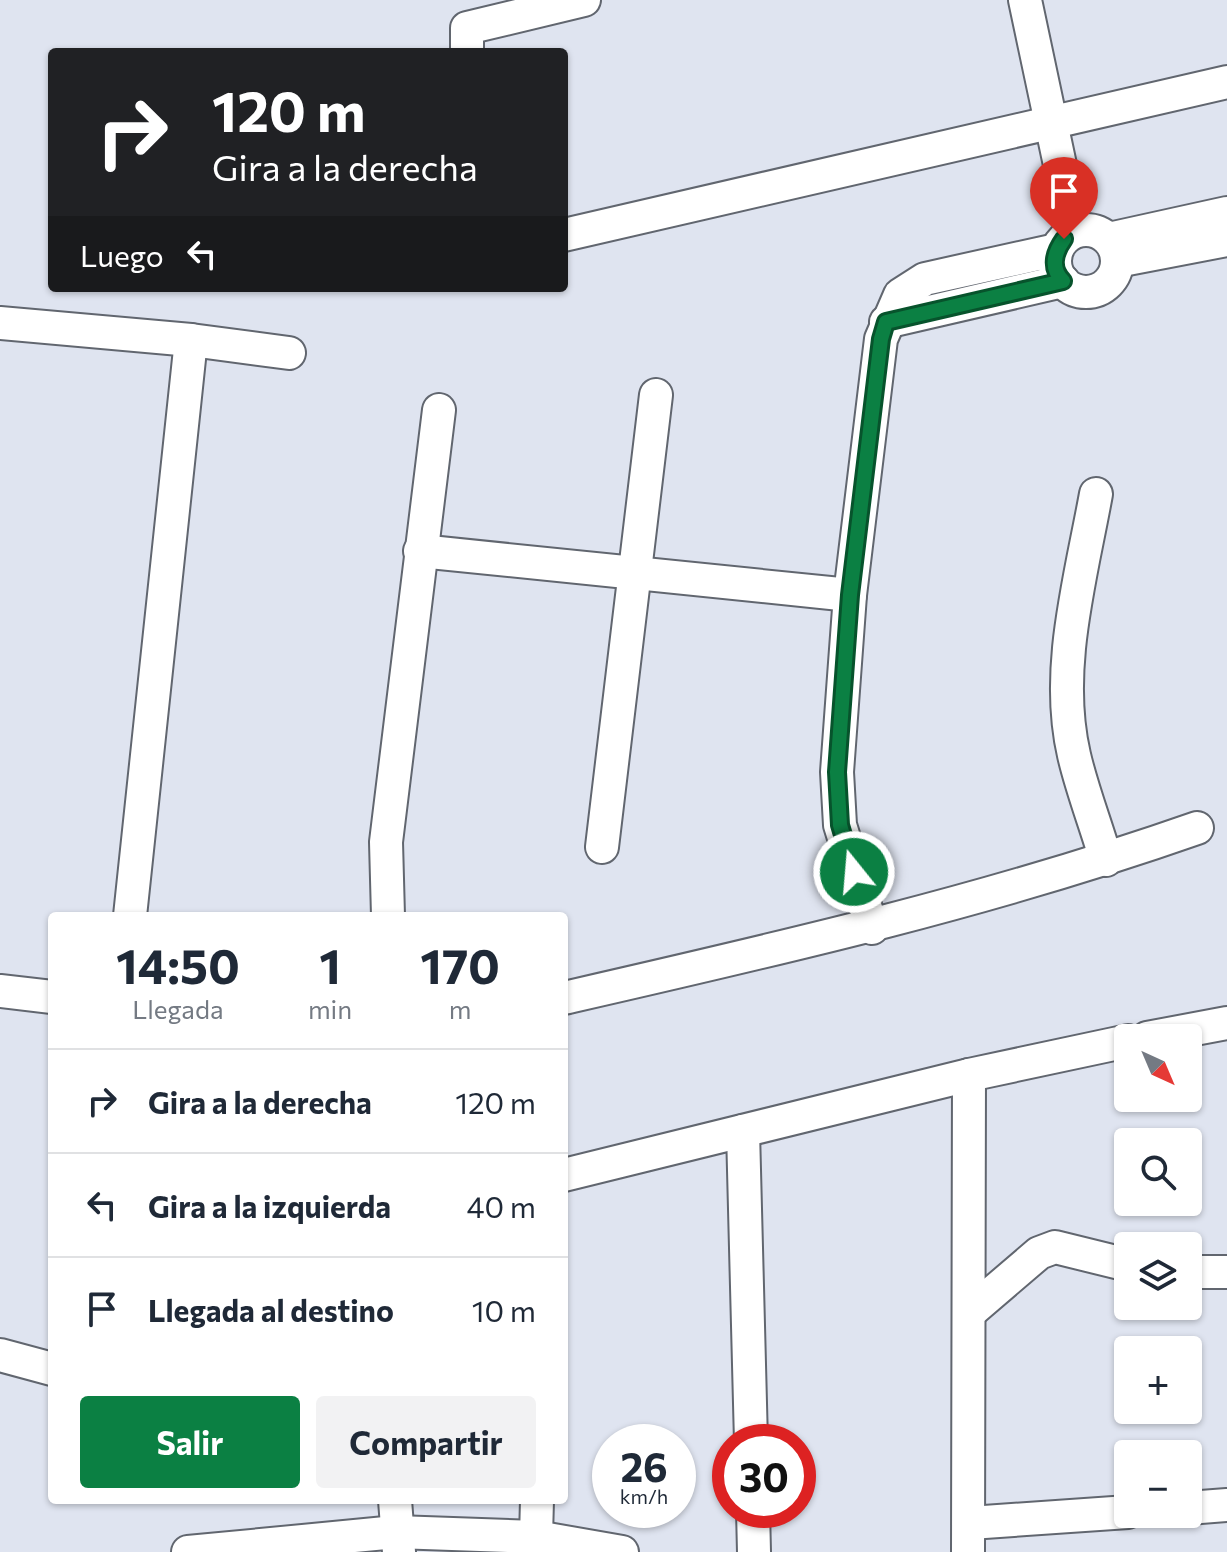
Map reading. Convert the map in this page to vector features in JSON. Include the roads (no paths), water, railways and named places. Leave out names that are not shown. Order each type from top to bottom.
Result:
[{"type":"street","points":[[467,48],[467,28],[584,0]]},
{"type":"street","points":[[1025,0],[1051,123],[1064,254],[1080,291],[1093,291],[1105,285],[1113,275],[1113,250]]},
{"type":"street","points":[[568,234],[1227,82]]},
{"type":"street","points":[[1113,250],[1227,213]]},
{"type":"street","points":[[872,928],[840,825],[837,772],[850,595],[881,339],[886,322],[1064,254],[1087,229],[1113,250],[1227,240]]},
{"type":"street","points":[[0,323],[191,340],[289,353]]},
{"type":"street","points":[[130,912],[191,340]]},
{"type":"street","points":[[602,847],[656,395]]},
{"type":"street","points":[[388,912],[386,842],[439,410]]},
{"type":"street","points":[[1096,494],[1075,608],[1069,689],[1074,753],[1106,860]]},
{"type":"street","points":[[420,551],[850,595]]},
{"type":"street","points":[[568,997],[872,928],[1106,860],[1197,828]]},
{"type":"street","points":[[0,991],[48,997]]},
{"type":"street","points":[[1202,1028],[1227,1023]]},
{"type":"street","points":[[568,1174],[969,1075],[1114,1044]]},
{"type":"street","points":[[969,1075],[969,1538],[1114,1514]]},
{"type":"street","points":[[743,1131],[751,1424]]},
{"type":"street","points":[[970,1312],[1028,1261],[1055,1247],[1114,1262]]},
{"type":"street","points":[[1202,1272],[1227,1272]]},
{"type":"street","points":[[0,1355],[48,1368]]},
{"type":"street","points":[[395,1504],[397,1542]]},
{"type":"street","points":[[536,1537],[537,1504]]},
{"type":"street","points":[[1202,1507],[1227,1505]]},
{"type":"street","points":[[753,1528],[754,1552]]},
{"type":"street","points":[[188,1552],[536,1537],[622,1552]]}]
